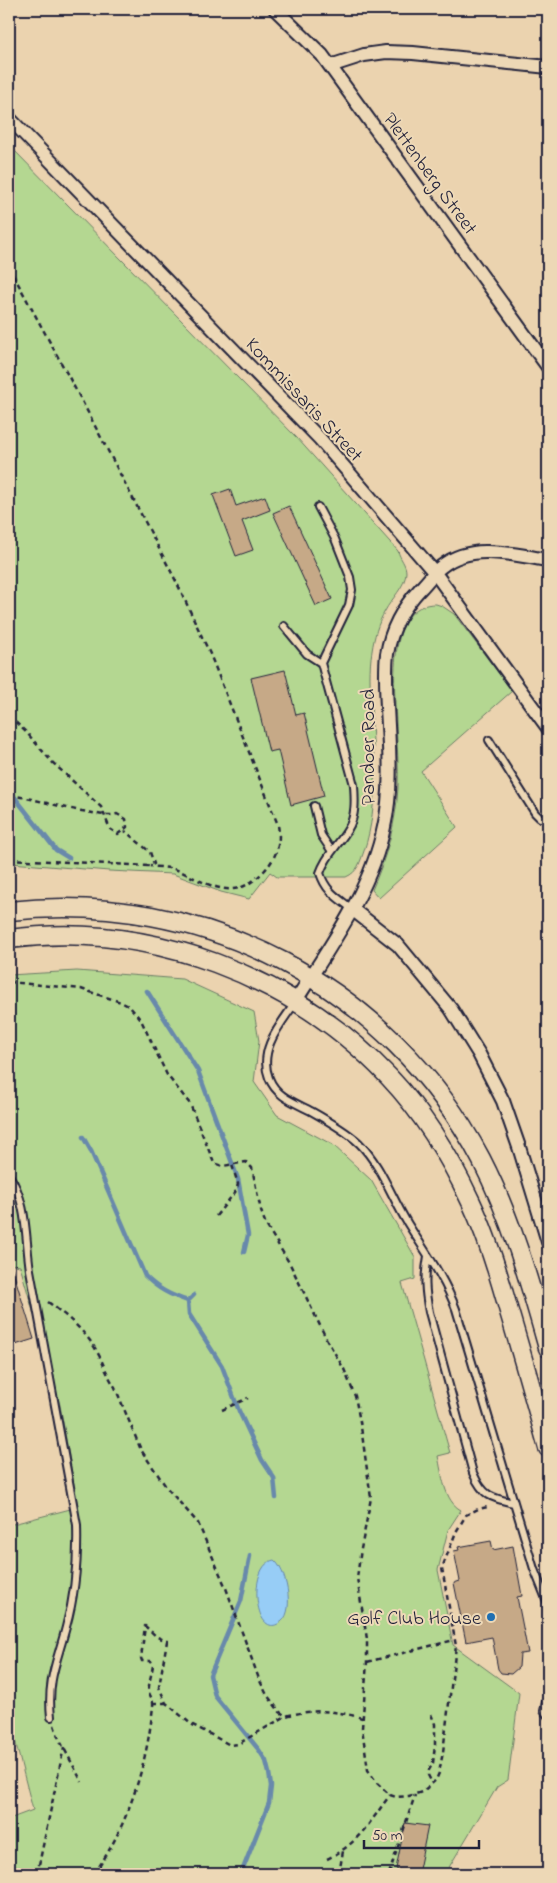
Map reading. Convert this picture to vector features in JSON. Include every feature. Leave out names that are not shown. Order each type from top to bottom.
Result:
[{"type":"main road","points":[[9,911],[86,908],[168,919],[201,928],[252,946],[310,977],[351,1004],[394,1042],[433,1085],[481,1160],[506,1216],[527,1276],[548,1348]]},
{"type":"main road","points":[[9,939],[82,936],[166,948],[231,969],[262,983],[316,1015],[356,1045],[390,1078],[427,1124],[448,1157],[478,1216],[496,1267],[548,1448]]},
{"type":"street","name":"Plettenberg Street","points":[[275,9],[322,55],[548,367]]},
{"type":"street","points":[[330,66],[364,55],[386,52],[548,67]]},
{"type":"street","name":"Kommissaris Street","points":[[9,118],[320,439],[435,573],[548,728]]},
{"type":"street","name":"Pandoer Road","points":[[295,1002],[352,909],[373,864],[384,829],[390,794],[387,654],[391,638],[404,609],[413,596],[435,573],[450,561],[478,552],[548,560]]},
{"type":"street","points":[[352,909],[398,945],[451,1009],[479,1054],[506,1110],[548,1242]]},
{"type":"lane","points":[[318,507],[344,560],[352,590],[348,605],[321,663],[354,786],[356,802],[349,828],[331,850],[320,873],[324,884],[330,892],[352,909]]},
{"type":"lane","points":[[284,626],[307,654],[321,663]]},
{"type":"lane","points":[[489,740],[535,813],[540,818],[548,818]]},
{"type":"lane","points":[[314,806],[321,835],[331,850]]},
{"type":"lane","points":[[295,1002],[267,1049],[265,1062],[268,1076],[273,1087],[285,1098],[337,1127],[359,1143],[372,1158],[448,1287],[534,1569],[548,1604]]},
{"type":"lane","points":[[9,1175],[18,1190],[22,1205],[30,1268],[77,1525],[78,1555],[66,1626],[50,1686],[51,1717]]},
{"type":"lane","points":[[428,1256],[424,1275],[424,1288],[473,1473],[481,1490],[497,1500],[514,1503]]},
{"type":"lane","points":[[548,1693],[544,1711],[548,1716]]},
{"type":"path","points":[[9,267],[97,429],[177,583],[210,654],[278,825],[280,843],[271,863],[251,883],[235,890],[204,883],[174,869],[150,866],[9,859]]},
{"type":"path","points":[[9,716],[27,733],[52,762],[101,807],[106,816],[110,829],[118,834],[127,827],[126,819],[118,814],[106,816],[9,795]]},
{"type":"path","points":[[124,830],[150,852],[154,864],[150,866]]},
{"type":"path","points":[[10,969],[10,981],[81,989],[121,1002],[130,1007],[141,1020],[167,1075],[190,1104],[214,1162],[218,1165],[246,1162],[252,1168],[266,1225],[290,1264],[344,1368],[355,1396],[371,1498],[357,1578],[367,1639],[362,1718],[368,1770],[377,1783],[390,1795],[402,1797],[422,1792],[439,1773],[456,1653],[442,1568],[456,1532],[466,1515],[478,1509],[492,1506],[497,1500]]},
{"type":"path","points":[[216,1216],[231,1197],[238,1184],[230,1165]]},
{"type":"path","points":[[42,1298],[72,1320],[94,1346],[115,1387],[141,1450],[167,1488],[198,1522],[226,1588],[263,1687],[271,1701],[286,1716]]},
{"type":"path","points":[[222,1410],[248,1398]]},
{"type":"path","points":[[94,1874],[116,1837],[130,1804],[148,1745],[153,1703],[149,1690],[153,1665],[151,1661],[142,1661],[141,1658],[145,1626],[157,1637],[167,1641],[159,1687],[166,1702],[191,1724],[230,1745],[238,1744],[286,1716],[311,1710],[342,1712],[362,1718]]},
{"type":"path","points":[[367,1662],[454,1640]]},
{"type":"path","points":[[153,1703],[166,1702]]},
{"type":"path","points":[[431,1714],[435,1724],[435,1752],[428,1775],[432,1783]]},
{"type":"path","points":[[59,1739],[82,1782]]},
{"type":"path","points":[[37,1874],[64,1747]]},
{"type":"path","points":[[389,1874],[415,1794]]},
{"type":"path","points":[[327,1859],[343,1851],[366,1828],[390,1795]]},
{"type":"path","points":[[339,1874],[343,1851]]},
{"type":"green space","points":[[9,145],[297,438],[398,551],[404,564],[406,572],[404,582],[383,616],[373,646],[370,664],[374,759],[372,815],[360,863],[346,877],[277,877],[270,872],[249,899],[221,892],[173,874],[11,863],[9,867]]},
{"type":"green space","points":[[436,604],[454,614],[512,691],[421,771],[457,827],[379,898],[372,890],[390,840],[398,788],[395,691],[397,652],[401,633],[408,618],[420,608]]},
{"type":"green space","points":[[77,971],[182,979],[254,1012],[259,1041],[254,1082],[277,1115],[333,1145],[371,1180],[415,1257],[415,1279],[402,1283],[450,1453],[438,1456],[443,1479],[447,1494],[455,1506],[461,1510],[448,1530],[438,1570],[453,1645],[519,1693],[508,1780],[497,1787],[445,1874],[9,1874],[9,1819],[33,1810],[9,1717],[9,1525],[78,1507],[60,1405],[20,1266],[9,1264],[9,975]]},
{"type":"water","points":[[274,1560],[285,1580],[288,1608],[286,1616],[282,1621],[273,1625],[265,1622],[260,1614],[257,1588],[265,1565]]},
{"type":"building","points":[[230,489],[236,506],[265,496],[270,510],[242,521],[253,550],[236,556],[213,495]]},
{"type":"building","points":[[289,506],[332,599],[316,606],[273,513]]},
{"type":"building","points":[[285,670],[296,715],[304,713],[324,796],[291,805],[278,750],[269,752],[251,678]]},
{"type":"building","points":[[9,1268],[12,1268],[34,1339],[9,1347]]},
{"type":"building","name":"Golf Club House","points":[[491,1541],[493,1550],[513,1546],[522,1596],[517,1597],[528,1653],[520,1654],[519,1667],[511,1674],[501,1673],[498,1669],[492,1637],[466,1642],[454,1583],[460,1581],[454,1551],[459,1550],[458,1547]]},
{"type":"building","points":[[405,1823],[428,1826],[418,1874],[410,1874],[396,1869]]},
{"type":"waterway","points":[[9,790],[56,850],[69,858]]},
{"type":"waterway","points":[[147,991],[198,1071],[238,1179],[248,1235],[244,1252]]},
{"type":"waterway","points":[[83,1137],[91,1151],[145,1276],[165,1291],[188,1301]]},
{"type":"waterway","points":[[194,1295],[188,1301],[189,1314],[222,1366],[239,1411],[262,1460],[274,1478],[276,1498]]},
{"type":"waterway","points":[[241,1874],[269,1803],[271,1786],[269,1773],[266,1761],[259,1750],[215,1696],[210,1675],[241,1601],[250,1556]]},
{"type":"place","name":"Golf Club House","points":[[491,1617]]}]
